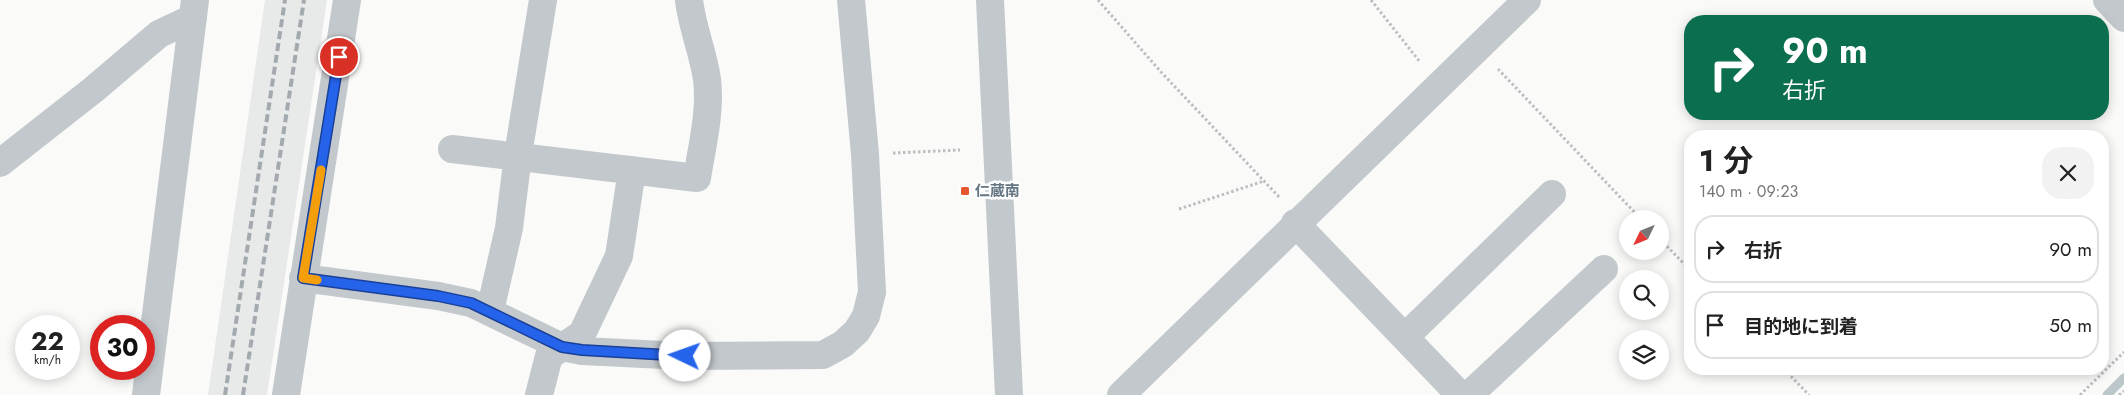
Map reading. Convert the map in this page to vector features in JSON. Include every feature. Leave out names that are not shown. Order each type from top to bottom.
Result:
[{"type":"street","points":[[286,395],[347,0]]},
{"type":"street","points":[[490,311],[509,228],[518,155],[543,0]]},
{"type":"street","points":[[452,149],[518,155],[698,178],[708,112],[707,79],[692,24],[689,0]]},
{"type":"street","points":[[303,278],[438,296],[471,303],[562,347],[582,350],[685,356],[822,355],[843,344],[857,331],[866,316],[872,292],[866,154],[851,0]]},
{"type":"street","points":[[990,0],[1008,395]]},
{"type":"street","points":[[1121,395],[1297,221],[1439,87],[1527,0]]},
{"type":"street","points":[[2107,0],[2124,18]]},
{"type":"street","points":[[0,163],[93,90],[159,34],[194,9]]},
{"type":"street","points":[[146,395],[194,9]]},
{"type":"street","points":[[539,395],[549,356],[582,334],[619,256],[632,170]]},
{"type":"street","points":[[1405,337],[1552,194]]},
{"type":"street","points":[[1297,221],[1460,395]]},
{"type":"street","points":[[1469,395],[1604,269]]},
{"type":"path","points":[[1098,0],[1161,72],[1264,181],[1297,221]]},
{"type":"path","points":[[1370,0],[1439,87]]},
{"type":"path","points":[[1478,48],[1632,210]]},
{"type":"path","points":[[866,154],[960,150]]},
{"type":"path","points":[[1179,209],[1264,181]]},
{"type":"path","points":[[1669,248],[1684,264]]},
{"type":"path","points":[[2109,367],[2124,352]]},
{"type":"path","points":[[1790,375],[1809,395]]},
{"type":"path","points":[[2080,395],[2100,375]]},
{"type":"path","points":[[2119,395],[2124,391]]},
{"type":"shaded area","points":[[265,0],[327,0],[267,395],[208,395]]},
{"type":"waterway","points":[[2107,395],[2124,378]]},
{"type":"railway","points":[[225,395],[285,0]]},
{"type":"railway","points":[[243,395],[304,0]]},
{"type":"slow traffic","points":[[317,280],[303,278],[321,170]]},
{"type":"place","name":"仁蔵南","points":[[965,191]]},
{"type":"route","points":[[339,57],[303,278],[438,296],[471,303],[516,323],[562,347],[582,350],[685,356]]}]
